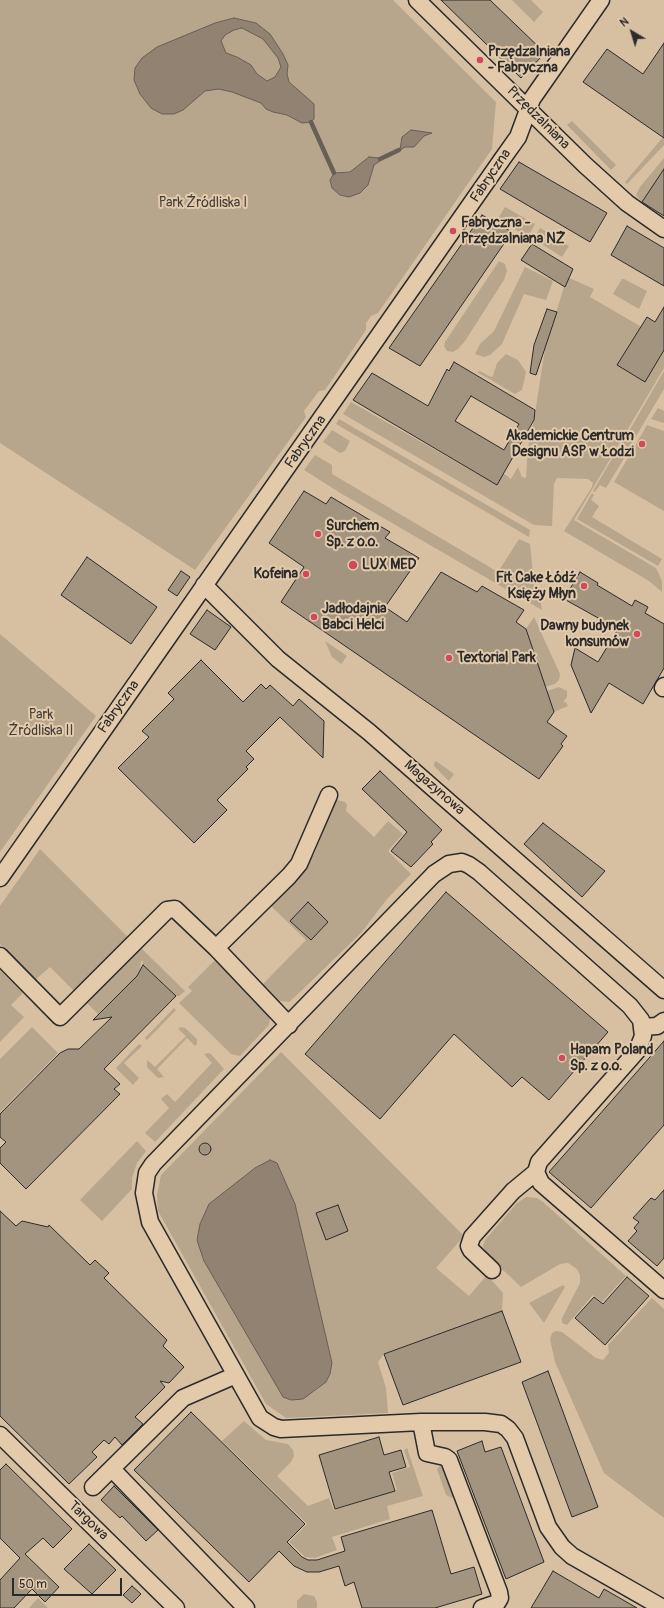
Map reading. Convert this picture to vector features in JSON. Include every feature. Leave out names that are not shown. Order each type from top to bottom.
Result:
[{"type":"street","name":"Przędzalniana","points":[[417,0],[585,165],[627,204],[664,228]]},
{"type":"street","name":"Fabryczna","points":[[0,878],[504,158],[518,137],[532,99],[601,0]]},
{"type":"street","name":"Magazynowa","points":[[204,585],[278,659],[369,732],[664,990]]},
{"type":"street","points":[[216,948],[289,876],[299,864],[330,795]]},
{"type":"street","points":[[492,1270],[471,1250],[469,1246],[472,1237],[513,1191],[536,1172],[539,1162],[637,1051],[642,1040],[643,1027],[641,1020],[630,1006],[479,872],[462,862],[448,864],[434,874],[153,1164],[145,1183],[145,1202],[150,1222],[256,1413],[274,1427],[281,1429],[421,1422],[494,1422],[505,1426],[515,1438],[548,1527],[562,1547],[572,1556],[663,1608]]},
{"type":"street","points":[[0,956],[60,1017],[167,910],[174,909],[216,948],[289,1025]]},
{"type":"street","points":[[643,1027],[657,1026],[664,1021]]},
{"type":"street","points":[[536,1172],[541,1183],[664,1290]]},
{"type":"street","points":[[93,1487],[182,1398],[236,1375]]},
{"type":"street","points":[[421,1422],[427,1453],[449,1460],[499,1592],[500,1598],[497,1603],[482,1608]]},
{"type":"street","name":"Targowa","points":[[0,1435],[176,1608]]},
{"type":"street","points":[[112,1469],[246,1608]]},
{"type":"green space","name":"Park Źródliska I","points":[[0,0],[393,0],[496,102],[492,149],[378,313],[371,316],[366,323],[366,330],[325,390],[319,391],[304,411],[306,417],[195,570],[0,443]]},
{"type":"green space","points":[[512,0],[531,0],[543,12],[534,22]]},
{"type":"green space","points":[[572,121],[616,165],[611,170],[567,125]]},
{"type":"green space","points":[[664,136],[664,145],[627,184],[625,182]]},
{"type":"green space","points":[[664,158],[664,170],[642,202],[636,195],[640,187]]},
{"type":"green space","points":[[505,207],[535,224],[528,237],[498,219]]},
{"type":"green space","points":[[540,228],[569,246],[562,257],[534,239]]},
{"type":"green space","points":[[499,261],[505,264],[507,271],[504,280],[465,341],[453,352],[447,351],[444,346],[445,342]]},
{"type":"green space","points":[[525,267],[553,281],[546,300],[524,294],[502,344],[490,355],[484,357],[475,354],[480,344],[494,331]]},
{"type":"green space","points":[[567,277],[594,289],[590,297],[664,340],[664,368],[574,520],[656,568],[662,581],[662,592],[649,581],[564,531],[592,487],[593,483],[588,479],[557,478],[554,484],[552,526],[534,525],[343,414],[351,402],[497,485],[503,473],[511,479],[518,467],[522,477],[526,478],[528,447],[534,420],[545,349]]},
{"type":"green space","points":[[622,279],[647,291],[639,309],[613,294]]},
{"type":"green space","points":[[506,354],[518,360],[526,372],[522,390],[515,394],[477,372],[480,371],[491,377],[493,376],[497,363]]},
{"type":"green space","points":[[664,371],[664,389],[629,448],[622,443]]},
{"type":"green space","points":[[658,408],[664,411],[664,423],[651,419]]},
{"type":"green space","points":[[339,419],[530,530],[529,537],[336,424]]},
{"type":"green space","points":[[647,425],[664,431],[664,511],[614,482]]},
{"type":"green space","points":[[332,430],[350,441],[345,451],[340,453],[323,442]]},
{"type":"green space","points":[[620,445],[629,450],[606,488],[600,485],[595,492],[593,491]]},
{"type":"green space","points":[[315,455],[332,465],[332,474],[498,572],[519,539],[530,544],[535,593],[539,592],[542,610],[342,494],[304,470]]},
{"type":"green space","points":[[592,493],[594,495],[591,500],[599,506],[592,517],[662,559],[658,566],[577,519]]},
{"type":"green space","points":[[534,617],[560,674],[559,680],[555,684],[545,687],[526,629]]},
{"type":"green space","name":"Park Źródliska II","points":[[0,634],[96,716],[0,852]]},
{"type":"green space","points":[[325,641],[347,656],[341,664],[332,657]]},
{"type":"green space","points":[[559,687],[567,691],[567,697],[563,702],[566,702],[568,706],[554,712],[547,691]]},
{"type":"green space","points":[[436,761],[454,774],[449,781],[434,766]]},
{"type":"green space","points":[[337,800],[345,802],[347,805],[346,811],[374,837],[388,821],[403,834],[388,851],[411,874],[387,899],[361,933],[289,1002],[280,1001],[273,998],[261,986],[306,940],[268,903],[314,855],[329,811],[334,802]]},
{"type":"green space","points":[[40,849],[130,939],[77,994],[50,967],[35,980],[0,944],[0,906]]},
{"type":"green space","points":[[141,948],[185,991],[179,996],[176,996],[143,965],[143,961],[141,961],[140,970],[137,976],[98,1014],[86,1002]]},
{"type":"green space","points":[[215,960],[270,1016],[269,1025],[240,1056],[231,1054],[179,1003],[192,991],[188,987]]},
{"type":"green space","points":[[0,970],[23,993],[11,1005],[24,1017],[0,1042]]},
{"type":"green space","points":[[174,1008],[176,1010],[147,1040],[145,1038]]},
{"type":"green space","points":[[32,1027],[58,1053],[0,1112],[0,1059]]},
{"type":"green space","points":[[181,1027],[185,1028],[197,1039],[197,1044],[195,1046],[187,1038],[157,1069],[164,1077],[158,1078],[147,1067],[147,1060],[155,1067],[186,1036],[178,1029]]},
{"type":"green space","points":[[139,1044],[142,1046],[124,1063],[139,1078],[133,1085],[116,1068]]},
{"type":"green space","points":[[281,1052],[464,1236],[436,1268],[469,1296],[487,1275],[503,1293],[502,1311],[384,1354],[378,1362],[386,1388],[388,1413],[286,1418],[266,1404],[158,1211],[157,1195],[161,1175]]},
{"type":"green space","points":[[204,1054],[211,1054],[224,1069],[155,1142],[145,1133],[169,1108],[161,1099],[167,1094],[175,1102],[212,1063]]},
{"type":"green space","points":[[137,1141],[146,1151],[137,1163],[132,1178],[132,1189],[102,1221],[80,1200]]},
{"type":"green space","points":[[526,1197],[537,1198],[543,1202],[626,1276],[602,1302],[593,1295],[567,1325],[562,1323],[562,1318],[580,1283],[580,1275],[577,1269],[568,1263],[560,1264],[521,1287],[486,1254],[483,1246],[485,1240],[516,1204]]},
{"type":"green space","points":[[563,1285],[565,1287],[544,1323],[529,1303]]},
{"type":"green space","points":[[652,1298],[664,1309],[664,1518],[604,1473],[555,1362],[550,1339],[552,1333],[556,1331],[562,1332],[596,1358],[603,1360],[609,1353],[608,1345]]},
{"type":"green space","points":[[244,1421],[266,1440],[288,1444],[293,1450],[294,1456],[291,1462],[277,1476],[308,1506],[329,1498],[334,1510],[397,1490],[392,1473],[410,1467],[404,1450],[407,1448],[423,1496],[387,1506],[390,1519],[332,1537],[337,1550],[315,1558],[305,1557],[289,1542],[307,1524],[222,1441]]},
{"type":"green space","points":[[441,1465],[444,1466],[454,1495],[452,1498],[446,1495],[437,1469]]},
{"type":"green space","points":[[304,1594],[314,1596],[317,1602],[317,1608],[297,1608],[297,1601]]},
{"type":"green space","points":[[38,1598],[48,1608],[29,1608]]},
{"type":"shaded area","points":[[234,18],[256,23],[270,34],[288,65],[287,74],[289,82],[314,104],[314,119],[311,122],[302,123],[287,115],[266,109],[261,103],[232,92],[219,89],[205,91],[183,110],[174,114],[162,114],[151,108],[140,94],[134,80],[135,68],[142,58],[157,47],[215,23]],"holes":[[[242,28],[263,39],[278,58],[281,67],[275,77],[267,81],[257,74],[251,65],[226,53],[221,41],[225,35]]]},
{"type":"shaded area","points":[[411,130],[432,133],[424,136],[414,147],[405,147],[400,150],[402,137]]},
{"type":"shaded area","points":[[369,157],[380,158],[380,161],[374,165],[368,185],[360,193],[349,197],[340,195],[332,188],[330,180],[335,173],[350,172]]},
{"type":"shaded area","points":[[270,1160],[277,1163],[295,1204],[332,1363],[330,1374],[326,1382],[303,1399],[291,1400],[283,1397],[204,1261],[197,1240],[200,1224],[209,1204],[255,1168]]},
{"type":"building","points":[[441,0],[490,0],[545,53],[521,78]]},
{"type":"building","points":[[664,43],[664,138],[583,82],[607,49],[643,74]]},
{"type":"building","points":[[519,162],[607,213],[590,242],[500,189]]},
{"type":"building","points":[[664,169],[664,216],[642,202]]},
{"type":"building","points":[[482,215],[512,232],[420,366],[389,348]]},
{"type":"building","points":[[627,226],[664,248],[664,286],[611,255]]},
{"type":"building","points":[[532,244],[573,269],[565,287],[521,260]]},
{"type":"building","points":[[664,307],[664,350],[645,382],[617,365],[647,317],[655,322]]},
{"type":"building","points":[[547,309],[557,312],[536,375],[530,373],[534,345]]},
{"type":"building","points":[[454,362],[535,410],[534,420],[497,485],[353,400],[372,373],[428,406],[447,369],[449,371]],"holes":[[[471,396],[519,424],[504,450],[455,421]]]},
{"type":"building","name":"Textorial Park","points":[[304,491],[326,504],[331,497],[390,532],[385,538],[419,558],[385,607],[407,622],[441,572],[477,592],[482,586],[524,610],[516,622],[526,629],[554,712],[547,722],[567,736],[561,744],[563,746],[539,779],[281,602],[304,567],[269,543]]},
{"type":"building","points":[[87,557],[157,607],[131,644],[61,595]]},
{"type":"building","points":[[181,571],[190,577],[177,596],[168,590]]},
{"type":"building","points":[[580,572],[598,583],[597,585],[632,606],[635,600],[648,607],[645,613],[664,624],[664,668],[643,704],[609,683],[591,713],[571,665],[575,648],[598,662],[618,629],[564,599]]},
{"type":"building","points":[[207,610],[231,627],[215,650],[190,634]]},
{"type":"building","points":[[201,660],[243,702],[261,684],[266,689],[270,685],[293,706],[299,699],[324,721],[323,758],[280,717],[246,751],[254,759],[246,767],[248,769],[217,800],[227,810],[194,843],[118,768],[149,737],[142,731],[174,699],[168,693]]},
{"type":"building","points":[[380,771],[442,830],[431,842],[433,844],[411,867],[391,851],[407,832],[362,789]]},
{"type":"building","points":[[543,823],[605,871],[582,897],[524,844]]},
{"type":"building","points":[[446,892],[608,1032],[549,1100],[522,1077],[512,1087],[454,1034],[380,1119],[305,1054]]},
{"type":"building","points":[[308,902],[328,922],[311,940],[290,921]]},
{"type":"building","points":[[143,965],[176,996],[104,1069],[120,1084],[114,1089],[120,1094],[26,1189],[0,1163],[0,1148],[6,1142],[0,1137],[0,1114],[60,1053],[68,1049],[79,1049],[112,1017],[93,1020],[137,976]]},
{"type":"building","points":[[664,1041],[664,1125],[591,1208],[549,1172]]},
{"type":"building","points":[[203,1143],[207,1143],[211,1149],[207,1155],[203,1155],[199,1151],[199,1147]]},
{"type":"building","points":[[664,1190],[664,1258],[657,1266],[628,1241],[637,1231],[634,1228],[639,1222],[633,1218],[651,1198],[655,1200]]},
{"type":"building","points":[[338,1205],[348,1231],[326,1240],[316,1213]]},
{"type":"building","points":[[0,1211],[16,1226],[22,1221],[48,1227],[49,1225],[90,1265],[95,1260],[109,1273],[104,1278],[167,1340],[163,1346],[184,1367],[169,1383],[160,1381],[165,1387],[135,1417],[143,1424],[122,1445],[115,1437],[109,1444],[104,1440],[92,1452],[97,1457],[69,1484],[0,1416]]},
{"type":"building","points":[[627,1277],[649,1296],[605,1345],[575,1318],[594,1297],[603,1304]]},
{"type":"building","points":[[502,1311],[521,1362],[403,1405],[384,1354]]},
{"type":"building","points":[[548,1371],[598,1507],[572,1517],[522,1382]]},
{"type":"building","points":[[191,1412],[305,1524],[287,1542],[302,1557],[308,1560],[317,1560],[345,1551],[341,1537],[432,1510],[451,1574],[474,1567],[482,1594],[435,1608],[362,1608],[354,1582],[345,1586],[339,1566],[319,1572],[307,1572],[294,1566],[279,1551],[249,1582],[134,1470]]},
{"type":"building","points":[[379,1437],[384,1455],[401,1450],[406,1467],[389,1472],[395,1491],[335,1509],[319,1455]]},
{"type":"building","points":[[482,1441],[485,1452],[501,1447],[544,1562],[506,1579],[457,1451]]},
{"type":"building","points":[[6,1464],[72,1529],[53,1548],[43,1538],[25,1554],[59,1587],[45,1602],[32,1589],[14,1608],[0,1608],[0,1580],[20,1558],[0,1538],[0,1470]]},
{"type":"building","points":[[114,1486],[158,1530],[146,1541],[122,1516],[120,1518],[101,1500]]},
{"type":"building","points":[[89,1544],[116,1570],[92,1594],[64,1569]]},
{"type":"building","points":[[553,1571],[599,1598],[604,1589],[637,1608],[531,1608]]},
{"type":"building","points":[[132,1586],[141,1594],[132,1603],[123,1595]]},
{"type":"waterway","points":[[311,122],[334,173]]},
{"type":"waterway","points":[[380,159],[399,150]]},
{"type":"place","name":"Przędzalniana - Fabryczna","points":[[480,60]]},
{"type":"place","name":"Fabryczna - Przędzalniana NŻ","points":[[453,231]]},
{"type":"place","name":"Akademickie Centrum Designu ASP w Łodzi","points":[[642,444]]},
{"type":"place","name":"Surchem Sp. z o.o.","points":[[318,534]]},
{"type":"place","name":"LUX MED","points":[[353,565]]},
{"type":"place","name":"Kofeina","points":[[306,574]]},
{"type":"place","name":"Fit Cake Łódź Księży Młyn","points":[[584,586]]},
{"type":"place","name":"Jadłodajnia Babci Helci","points":[[314,617]]},
{"type":"place","name":"Dawny budynek konsumów","points":[[637,634]]},
{"type":"place","name":"Textorial Park","points":[[449,658]]},
{"type":"place","name":"Hapam Poland Sp. z o.o.","points":[[562,1058]]}]
